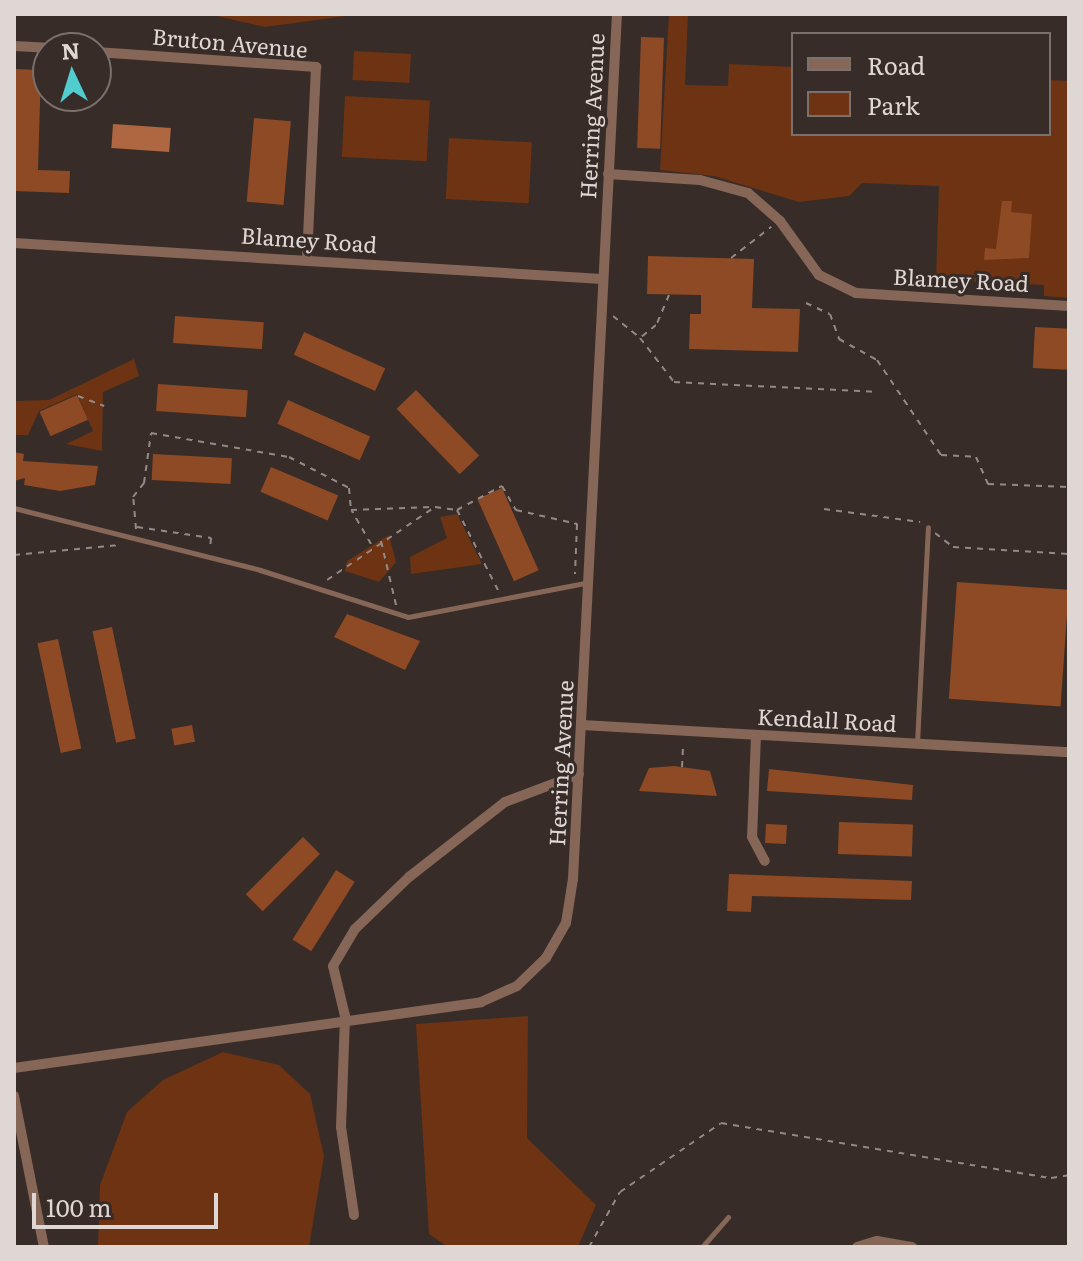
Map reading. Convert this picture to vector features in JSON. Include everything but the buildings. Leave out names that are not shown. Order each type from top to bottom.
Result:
[{"type":"street","name":"Herring Avenue","points":[[14,1068],[345,1016],[481,1002],[517,986],[546,958],[566,923],[579,774],[617,14]]},
{"type":"street","name":"Bruton Avenue","points":[[112,53],[316,67],[307,258]]},
{"type":"street","name":"Blamey Road","points":[[608,174],[722,184],[748,193],[780,221],[819,275],[856,293],[1069,306]]},
{"type":"street","name":"Blamey Road","points":[[14,243],[307,258],[602,279]]},
{"type":"street","name":"Kendall Road","points":[[582,725],[1069,752]]},
{"type":"street","points":[[756,735],[752,837],[765,861]]},
{"type":"street","points":[[354,1215],[341,1127],[345,1016],[333,966],[355,929],[505,802],[579,774]]},
{"type":"street","points":[[14,1096],[44,1247]]},
{"type":"street","points":[[857,1247],[877,1241],[912,1247]]},
{"type":"lane","points":[[14,508],[208,561],[260,570],[325,595],[398,615],[504,602],[589,582]]},
{"type":"lane","points":[[917,744],[928,527]]},
{"type":"lane","points":[[702,1247],[728,1217]]},
{"type":"path","points":[[731,258],[780,221]]},
{"type":"path","points":[[640,338],[656,325],[669,295]]},
{"type":"path","points":[[806,303],[830,314],[839,339],[877,360],[941,455],[976,457],[988,484],[1069,487]]},
{"type":"path","points":[[601,306],[640,338],[674,382],[875,392]]},
{"type":"path","points":[[78,396],[104,406]]},
{"type":"path","points":[[14,555],[135,541],[133,497],[144,483],[151,433],[289,457],[349,488],[351,510],[372,545]]},
{"type":"path","points":[[351,510],[435,507],[457,510],[502,486],[516,510],[577,524],[575,585]]},
{"type":"path","points":[[325,595],[328,579],[372,545],[435,507]]},
{"type":"path","points":[[824,509],[907,515],[953,547],[1069,554]]},
{"type":"path","points":[[457,510],[504,602]]},
{"type":"path","points":[[136,527],[211,538],[208,561]]},
{"type":"path","points":[[380,540],[398,615]]},
{"type":"path","points":[[682,767],[683,745]]},
{"type":"path","points":[[589,1247],[620,1192],[721,1123],[1051,1178],[1069,1175]]},
{"type":"green space","points":[[208,14],[360,14],[265,27]]},
{"type":"green space","points":[[669,14],[688,14],[685,85],[728,86],[729,64],[791,67],[791,136],[1051,136],[1051,80],[1069,81],[1069,298],[1044,296],[1044,285],[936,280],[939,186],[862,183],[849,196],[799,202],[714,176],[660,170]]},
{"type":"green space","points":[[354,51],[411,54],[409,83],[352,80]]},
{"type":"green space","points":[[345,96],[430,100],[427,161],[342,157]]},
{"type":"green space","points":[[449,138],[532,142],[529,203],[446,199]]},
{"type":"green space","points":[[134,359],[139,376],[103,392],[102,451],[66,444],[93,431],[77,394],[39,411],[28,435],[14,435],[14,401],[49,400]]},
{"type":"green space","points":[[457,514],[482,564],[411,574],[410,557],[447,538],[440,517]]},
{"type":"green space","points":[[389,535],[396,562],[379,582],[345,571],[347,561]]},
{"type":"green space","points":[[528,1016],[527,1138],[596,1205],[578,1247],[448,1247],[429,1234],[416,1024]]},
{"type":"green space","points":[[223,1052],[279,1065],[310,1094],[324,1156],[309,1247],[98,1247],[100,1185],[127,1112],[163,1080]]},
{"type":"shaded area","points":[[113,124],[171,128],[169,152],[111,148]]}]
